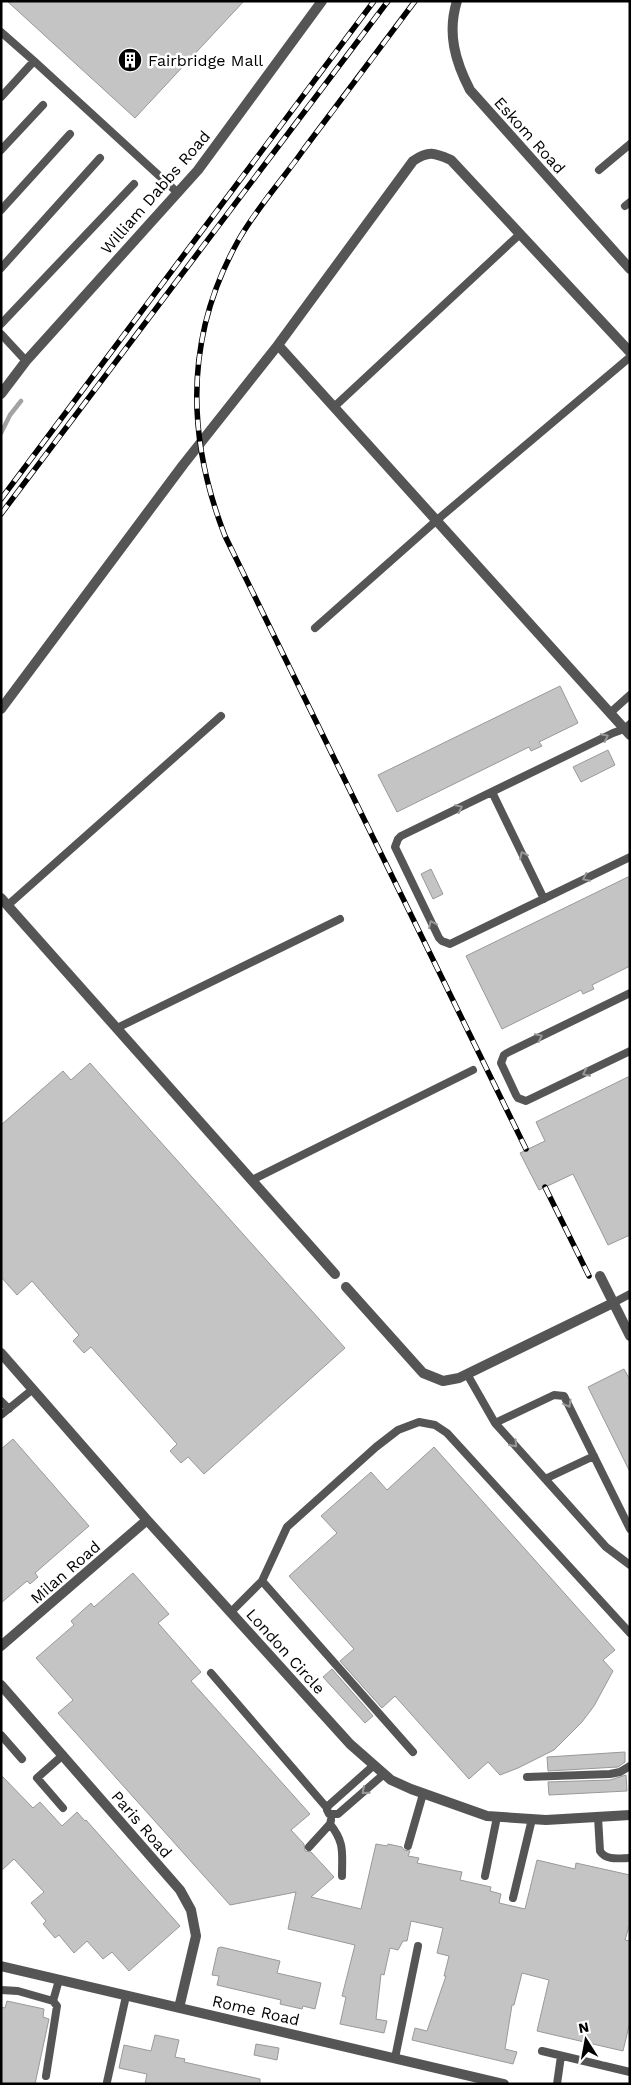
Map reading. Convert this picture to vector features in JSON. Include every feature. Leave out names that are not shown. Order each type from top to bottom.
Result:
[{"type":"street","name":"William Dabbs Road","points":[[1,394],[26,360],[198,170],[322,1]]},
{"type":"street","name":"Eskom Road","points":[[457,1],[453,15],[452,42],[457,61],[470,90],[630,269]]},
{"type":"street","points":[[1,709],[183,465],[278,345],[413,160],[424,153],[439,154],[452,160],[630,352]]},
{"type":"street","points":[[278,345],[610,713],[628,730]]},
{"type":"street","points":[[4,902],[335,1274]]},
{"type":"street","points":[[600,1276],[630,1336]]},
{"type":"street","points":[[346,1287],[423,1373],[443,1381],[460,1378],[613,1303]]},
{"type":"street","name":"London Circle","points":[[1,1352],[148,1520],[350,1744],[373,1766],[398,1783],[423,1794],[487,1816],[532,1819],[630,1815]]},
{"type":"street","name":"Milan Road","points":[[1,1646],[148,1520]]},
{"type":"street","name":"Paris Road","points":[[1,1685],[180,1890],[191,1910],[196,1936],[179,2008]]},
{"type":"street","name":"Rome Road","points":[[1,1966],[504,2084]]},
{"type":"lane","points":[[1,32],[178,193]]},
{"type":"lane","points":[[1,97],[34,61]]},
{"type":"lane","points":[[1,150],[43,105]]},
{"type":"lane","points":[[1,210],[70,134]]},
{"type":"lane","points":[[599,170],[630,144]]},
{"type":"lane","points":[[1,268],[100,158]]},
{"type":"lane","points":[[1,324],[134,184]]},
{"type":"lane","points":[[334,406],[520,234]]},
{"type":"lane","points":[[1,334],[26,360]]},
{"type":"lane","points":[[315,628],[437,520],[630,357]]},
{"type":"lane","points":[[610,713],[630,695]]},
{"type":"lane","points":[[4,902],[221,716]]},
{"type":"lane","points":[[628,730],[613,733],[401,836],[396,843],[396,851],[439,938],[445,943],[454,943],[630,857]]},
{"type":"lane","points":[[492,792],[544,899]]},
{"type":"lane","points":[[117,1028],[340,919]]},
{"type":"lane","points":[[630,993],[507,1053],[504,1055],[501,1063],[516,1095],[518,1098],[526,1101],[630,1051]]},
{"type":"lane","points":[[252,1180],[473,1070]]},
{"type":"lane","points":[[613,1303],[630,1294]]},
{"type":"lane","points":[[467,1374],[496,1424],[606,1547],[630,1565]]},
{"type":"lane","points":[[1,1415],[33,1389]]},
{"type":"lane","points":[[496,1424],[554,1395],[561,1395],[566,1399],[630,1529]]},
{"type":"lane","points":[[1,1400],[9,1409]]},
{"type":"lane","points":[[231,1612],[262,1581],[287,1526],[398,1430],[410,1424],[428,1422],[447,1433],[630,1633]]},
{"type":"lane","points":[[545,1479],[594,1456]]},
{"type":"lane","points":[[262,1581],[413,1752]]},
{"type":"lane","points":[[211,1673],[329,1816],[341,1843],[342,1876]]},
{"type":"lane","points":[[1,1735],[22,1759]]},
{"type":"lane","points":[[63,1755],[37,1778],[63,1808]]},
{"type":"lane","points":[[309,1847],[329,1816],[373,1766]]},
{"type":"lane","points":[[527,1777],[610,1774],[620,1772],[630,1766]]},
{"type":"lane","points":[[329,1816],[338,1814],[384,1774]]},
{"type":"lane","points":[[408,1846],[423,1794]]},
{"type":"lane","points":[[485,1876],[496,1817]]},
{"type":"lane","points":[[598,1817],[600,1851],[603,1856],[607,1858],[630,1858]]},
{"type":"lane","points":[[513,1898],[532,1819]]},
{"type":"lane","points":[[395,2058],[418,1946]]},
{"type":"lane","points":[[53,2001],[59,1980]]},
{"type":"lane","points":[[1,1990],[18,1991],[53,2001],[56,2006],[57,2012],[46,2076]]},
{"type":"lane","points":[[107,2082],[126,1996]]},
{"type":"lane","points":[[542,2051],[630,2072]]},
{"type":"lane","points":[[556,2084],[561,2056]]},
{"type":"building","name":"Fairbridge Mall","points":[[7,1],[244,1],[135,118]]},
{"type":"building","points":[[560,686],[578,723],[539,742],[542,746],[531,751],[529,747],[397,812],[378,775]]},
{"type":"building","points":[[608,750],[615,765],[581,782],[573,767]]},
{"type":"building","points":[[431,869],[443,894],[433,899],[421,874]]},
{"type":"building","points":[[630,876],[630,966],[592,985],[594,989],[583,994],[581,990],[502,1029],[466,956]]},
{"type":"building","points":[[90,1063],[345,1348],[204,1474],[188,1457],[181,1463],[170,1451],[177,1444],[91,1347],[84,1353],[73,1341],[79,1335],[32,1281],[17,1295],[1,1277],[1,1125],[63,1071],[71,1080]]},
{"type":"building","points":[[630,1076],[630,1235],[608,1245],[573,1174],[539,1190],[520,1153],[545,1141],[536,1122]]},
{"type":"building","points":[[624,1369],[630,1380],[630,1472],[588,1387]]},
{"type":"building","points":[[13,1439],[89,1526],[35,1573],[38,1577],[30,1584],[27,1581],[1,1603],[1,1449]]},
{"type":"building","points":[[434,1447],[615,1650],[603,1660],[613,1671],[594,1706],[582,1722],[554,1750],[500,1775],[488,1762],[469,1779],[395,1696],[382,1708],[340,1661],[354,1649],[289,1576],[337,1533],[321,1516],[371,1472],[387,1490]]},
{"type":"building","points":[[133,1573],[169,1614],[158,1623],[201,1672],[191,1681],[310,1814],[291,1830],[304,1844],[305,1851],[311,1852],[334,1877],[311,1897],[361,1909],[376,1844],[402,1847],[404,1850],[410,1851],[408,1856],[419,1858],[417,1863],[462,1872],[460,1880],[491,1887],[490,1891],[501,1894],[499,1903],[525,1909],[537,1860],[575,1869],[576,1863],[630,1875],[630,1923],[625,1940],[630,1941],[630,2022],[623,2051],[537,2031],[549,1980],[522,1973],[514,2005],[512,2005],[505,2049],[517,2052],[513,2064],[412,2040],[415,2028],[427,2031],[446,1976],[444,1976],[449,1956],[437,1953],[443,1928],[411,1921],[407,1941],[403,1941],[398,1950],[390,1948],[384,1975],[381,1974],[376,2019],[387,2021],[384,2033],[340,2024],[346,1997],[342,1996],[355,1945],[288,1929],[296,1892],[230,1905],[58,1713],[73,1700],[36,1658],[74,1625],[71,1621],[91,1603],[94,1607]]},
{"type":"building","points":[[332,1669],[373,1716],[365,1723],[323,1677]]},
{"type":"building","points":[[625,1752],[625,1762],[618,1767],[548,1771],[547,1757]]},
{"type":"building","points":[[1,1775],[33,1808],[40,1802],[62,1826],[77,1812],[180,1926],[129,1971],[112,1952],[103,1959],[87,1941],[74,1953],[59,1935],[55,1938],[43,1924],[46,1921],[31,1903],[44,1892],[14,1859],[1,1871]]},
{"type":"building","points":[[626,1775],[627,1791],[549,1795],[548,1782],[610,1780]]},
{"type":"building","points":[[221,1947],[280,1961],[277,1973],[321,1983],[315,2009],[303,2006],[302,2009],[280,2004],[281,2000],[217,1985],[219,1976],[212,1975],[218,1948]]},
{"type":"building","points":[[7,2001],[44,2009],[43,2017],[49,2019],[35,2084],[1,2084],[1,2007],[5,2008]]},
{"type":"building","points":[[155,2035],[179,2040],[175,2057],[185,2059],[184,2062],[260,2079],[260,2084],[145,2084],[147,2074],[119,2068],[124,2045],[151,2051]]},
{"type":"building","points":[[256,2044],[279,2048],[277,2060],[254,2055]]},
{"type":"waterway","points":[[1,433],[10,415],[21,401]]},
{"type":"railway","points":[[1,499],[374,1]]},
{"type":"railway","points":[[1,514],[388,1]]},
{"type":"railway","points":[[415,1],[261,206],[238,241],[221,277],[208,313],[200,350],[197,387],[198,424],[203,461],[212,499],[225,536],[526,1149]]},
{"type":"railway","points":[[545,1187],[589,1276]]},
{"type":"place","name":"Fairbridge Mall","points":[[130,60]]}]
